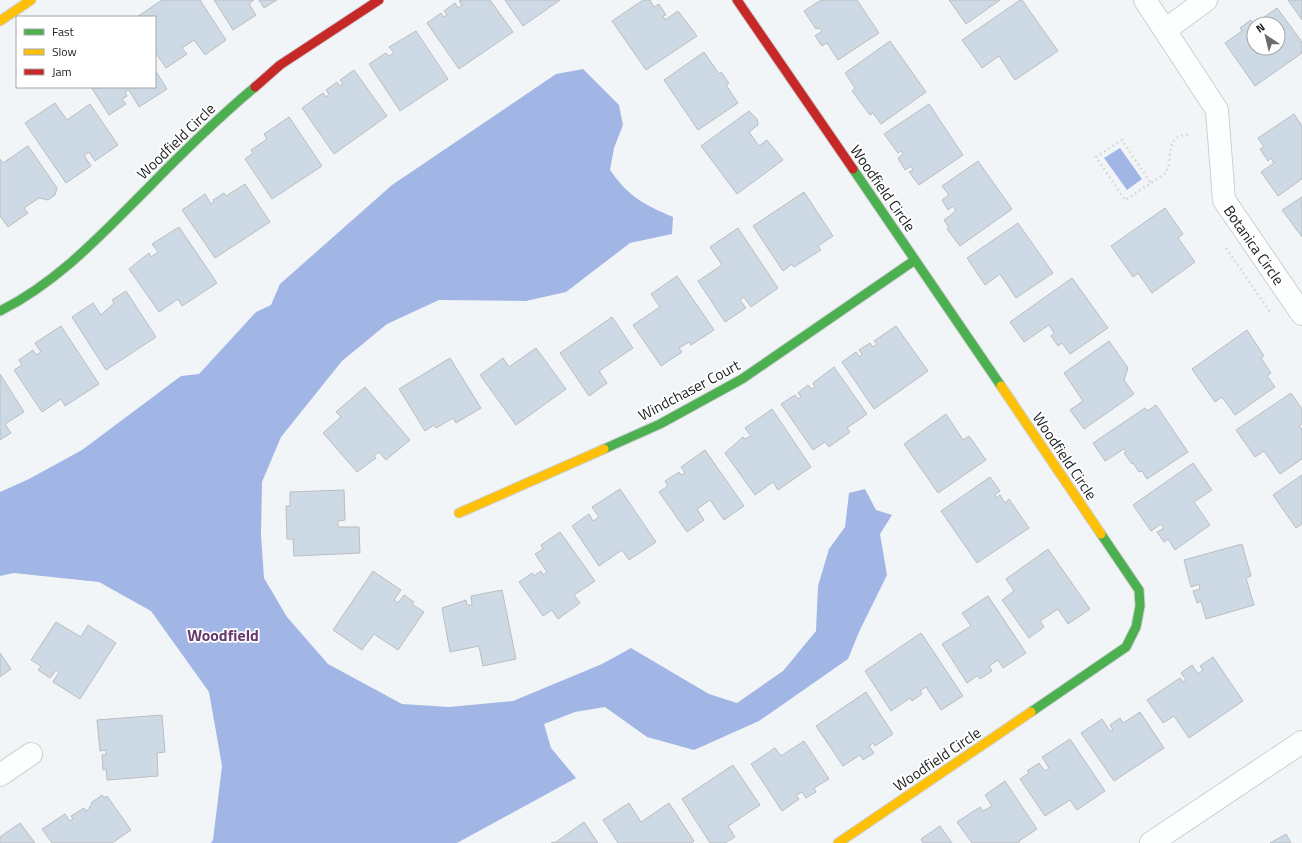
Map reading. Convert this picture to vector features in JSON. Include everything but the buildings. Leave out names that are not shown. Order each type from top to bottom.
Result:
[{"type":"street","points":[[0,21],[32,0]]},
{"type":"street","name":"Woodfield Circle","points":[[0,311],[20,301],[80,256],[206,130],[280,65],[379,0]]},
{"type":"street","name":"Woodfield Circle","points":[[736,0],[1139,590],[1141,611],[1135,634],[1126,647],[838,843]]},
{"type":"street","name":"Botanica Circle","points":[[1145,0],[1217,110],[1224,200],[1302,314]]},
{"type":"street","points":[[1164,30],[1206,0]]},
{"type":"street","name":"Windchaser Court","points":[[459,513],[660,424],[742,379],[915,260]]},
{"type":"street","points":[[1151,843],[1302,742]]},
{"type":"street","points":[[0,775],[31,754]]},
{"type":"path","points":[[1150,182],[1122,140],[1096,157],[1125,200],[1150,182],[1166,173],[1169,166],[1171,146],[1174,139],[1182,134],[1190,135]]},
{"type":"path","points":[[1226,248],[1270,312]]},
{"type":"water","points":[[583,69],[619,105],[623,125],[614,148],[610,170],[624,187],[637,199],[673,217],[672,234],[630,243],[566,292],[526,301],[439,300],[387,324],[342,361],[281,437],[262,482],[261,535],[264,578],[287,617],[328,664],[402,704],[449,707],[513,701],[602,664],[631,648],[709,694],[737,703],[783,671],[816,631],[818,586],[829,549],[845,527],[849,493],[865,489],[876,510],[892,515],[880,534],[887,575],[859,632],[848,659],[759,721],[694,750],[647,737],[605,707],[575,712],[544,724],[551,748],[576,778],[457,843],[211,843],[213,840],[222,766],[209,692],[151,611],[99,582],[14,573],[0,576],[0,492],[29,479],[82,450],[181,376],[199,374],[256,312],[271,305],[280,284],[392,185],[556,74]]},
{"type":"water","points":[[1120,148],[1142,179],[1127,190],[1104,158]]},
{"type":"traffic: fast","points":[[0,311],[21,299],[60,272],[96,240],[200,136],[255,87]]},
{"type":"traffic: fast","points":[[853,169],[1001,386]]},
{"type":"traffic: fast","points":[[604,449],[660,424],[742,379],[915,260]]},
{"type":"traffic: fast","points":[[1031,712],[1126,647],[1136,627],[1140,606],[1139,590],[1101,534]]},
{"type":"traffic: slow","points":[[0,21],[31,0]]},
{"type":"traffic: slow","points":[[1001,386],[1101,534]]},
{"type":"traffic: slow","points":[[459,513],[604,449]]},
{"type":"traffic: slow","points":[[838,843],[1031,712]]},
{"type":"traffic: jam","points":[[255,87],[280,65],[379,0]]},
{"type":"traffic: jam","points":[[737,0],[853,169]]},
{"type":"district","name":"Woodfield","points":[[223,635]]}]
